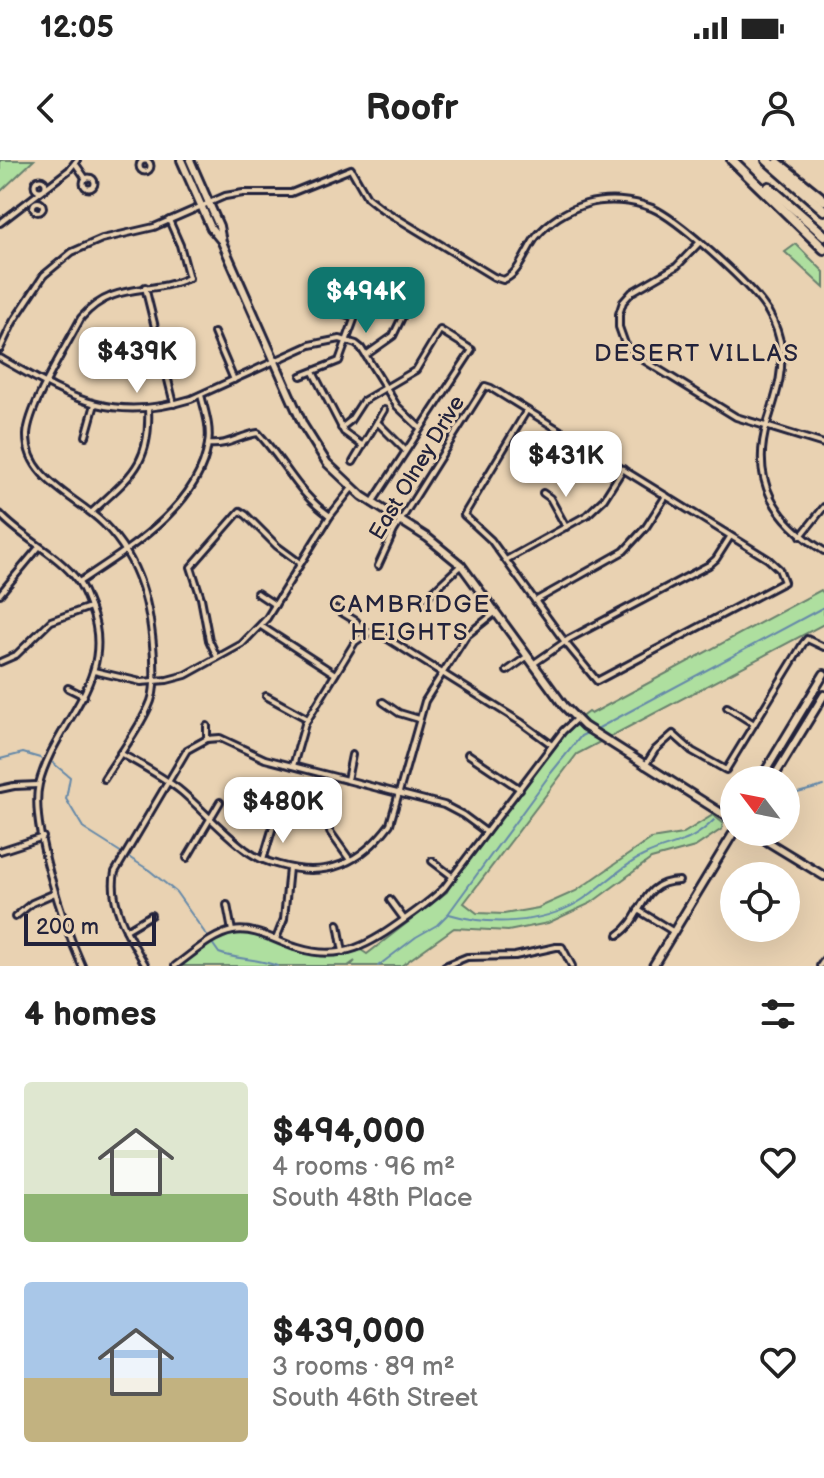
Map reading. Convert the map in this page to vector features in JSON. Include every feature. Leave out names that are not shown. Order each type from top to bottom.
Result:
[{"type":"highway","points":[[732,160],[824,249]]},
{"type":"highway","points":[[738,160],[824,235]]},
{"type":"highway","points":[[767,160],[824,210]]},
{"type":"highway","points":[[775,160],[824,200]]},
{"type":"main road","points":[[181,160],[211,228],[222,242]]},
{"type":"main road","points":[[190,160],[222,242],[275,361],[310,438],[327,463],[352,488],[428,538],[461,565],[576,719],[596,735],[720,812]]},
{"type":"main road","points":[[769,766],[824,674]]},
{"type":"main road","points":[[781,766],[824,695]]},
{"type":"main road","points":[[799,716],[808,722]]},
{"type":"main road","points":[[653,966],[726,846]]},
{"type":"main road","points":[[775,846],[824,876]]},
{"type":"street","points":[[0,223],[33,200],[76,162],[86,179]]},
{"type":"street","points":[[0,349],[36,287],[63,258],[102,239],[154,227],[209,203],[243,193],[291,193],[351,169],[367,197],[382,209],[498,279],[511,276],[533,240],[551,222],[595,202],[632,203],[655,209],[675,222],[763,304],[776,330],[782,374],[767,425],[762,459],[766,485],[779,513],[801,536],[824,551]]},
{"type":"street","points":[[104,779],[152,700],[155,681],[152,624],[142,580],[125,551],[105,525],[42,474],[29,450],[27,435],[32,412],[87,311],[106,297],[189,278],[169,220]]},
{"type":"street","points":[[699,243],[672,269],[627,296],[618,319],[621,336],[629,350],[736,417],[824,444]]},
{"type":"street","points":[[145,287],[174,404]]},
{"type":"street","points":[[301,376],[339,361],[364,292],[405,311],[393,336],[366,355]]},
{"type":"street","points":[[332,311],[354,318]]},
{"type":"street","points":[[341,428],[350,421],[363,401],[416,370],[440,330],[472,350],[372,503]]},
{"type":"street","points":[[214,333],[234,380]]},
{"type":"street","points":[[0,358],[68,396],[119,409],[148,408],[201,395],[310,345],[333,339],[347,340],[356,344],[366,355],[403,413],[420,428]]},
{"type":"street","points":[[128,349],[158,342]]},
{"type":"street","points":[[313,372],[341,428],[363,446]]},
{"type":"street","name":"East Olney Drive","points":[[378,566],[401,521],[485,386],[527,410]]},
{"type":"street","points":[[79,582],[155,528],[188,491],[201,467],[208,444],[207,418],[201,395]]},
{"type":"street","points":[[86,436],[95,404]]},
{"type":"street","points":[[91,513],[132,474],[144,454],[149,430],[148,408]]},
{"type":"street","points":[[353,462],[384,410]]},
{"type":"street","points":[[527,410],[774,564],[784,582],[597,681],[506,560],[464,515],[527,410]]},
{"type":"street","points":[[377,422],[405,450]]},
{"type":"street","points":[[208,444],[223,446],[242,435],[258,433],[295,484],[313,504],[330,516]]},
{"type":"street","points":[[506,560],[597,508],[623,469]]},
{"type":"street","points":[[93,671],[128,680],[155,681],[186,675],[242,644],[261,626],[330,516],[352,488]]},
{"type":"street","points":[[543,493],[550,498],[566,527]]},
{"type":"street","points":[[535,601],[624,551],[646,527],[666,496]]},
{"type":"street","points":[[801,536],[824,507]]},
{"type":"street","points":[[217,658],[209,640],[191,567],[240,511],[300,563]]},
{"type":"street","points":[[0,514],[79,582],[90,607],[98,641],[93,671],[84,696],[47,762],[38,785],[37,813],[55,893],[82,966]]},
{"type":"street","points":[[533,664],[565,642],[709,565],[731,536]]},
{"type":"street","points":[[0,594],[39,547]]},
{"type":"street","points":[[428,596],[461,565]]},
{"type":"street","points":[[257,593],[275,605]]},
{"type":"street","points":[[0,662],[16,655],[51,621],[90,607]]},
{"type":"street","points":[[336,609],[356,621],[365,635]]},
{"type":"street","points":[[120,753],[167,782],[247,851],[263,860],[307,872],[331,869],[350,860],[380,838],[390,824],[425,701],[466,636],[496,612]]},
{"type":"street","points":[[261,626],[335,674]]},
{"type":"street","points":[[293,766],[300,734],[308,719],[355,642],[370,632],[380,634],[552,745]]},
{"type":"street","points":[[645,766],[655,750],[673,734],[692,751],[726,770],[807,639],[824,647]]},
{"type":"street","points":[[507,671],[528,656]]},
{"type":"street","points":[[68,688],[84,696]]},
{"type":"street","points":[[266,696],[308,719]]},
{"type":"street","points":[[383,702],[399,713],[419,719]]},
{"type":"street","points":[[727,707],[754,724]]},
{"type":"street","points":[[175,966],[220,935],[232,931],[255,932],[312,952],[343,952],[365,946],[437,895],[552,745],[576,719]]},
{"type":"street","points":[[207,726],[207,739]]},
{"type":"street","points":[[146,966],[126,930],[112,884],[115,872],[187,750],[207,739],[230,741],[265,759],[453,809],[486,832]]},
{"type":"street","points":[[468,754],[520,789]]},
{"type":"street","points":[[347,780],[352,755]]},
{"type":"street","points":[[0,789],[38,785]]},
{"type":"street","points":[[187,858],[220,802]]},
{"type":"street","points":[[263,860],[275,820]]},
{"type":"street","points":[[330,832],[350,860]]},
{"type":"street","points":[[0,851],[43,837]]},
{"type":"street","points":[[432,861],[453,877]]},
{"type":"street","points":[[276,939],[284,919],[289,868]]},
{"type":"street","points":[[618,935],[625,931],[655,887],[679,881]]},
{"type":"street","points":[[15,917],[32,903],[55,893]]},
{"type":"street","points":[[390,900],[404,919]]},
{"type":"street","points":[[227,905],[232,931]]},
{"type":"street","points":[[638,910],[674,932]]},
{"type":"street","points":[[126,930],[151,915]]},
{"type":"street","points":[[338,924],[343,952]]},
{"type":"street","points":[[445,966],[467,957],[515,956],[562,947],[572,966]]},
{"type":"street","points":[[515,956],[517,966]]},
{"type":"street","points":[[459,959],[461,966]]},
{"type":"street","points":[[820,966],[824,960]]},
{"type":"green space","points":[[0,160],[34,160],[0,192]]},
{"type":"green space","points":[[796,244],[824,272],[824,288],[785,252]]},
{"type":"green space","points":[[821,590],[824,594],[824,624],[577,754],[464,903],[477,913],[504,914],[538,908],[576,891],[651,839],[682,834],[713,815],[720,821],[720,830],[695,847],[651,859],[591,903],[548,923],[508,931],[454,928],[401,966],[350,966],[355,961],[348,966],[180,966],[220,939],[241,933],[315,954],[333,955],[361,950],[367,954],[447,892],[453,877],[563,731],[588,712],[591,714]]},
{"type":"waterway","points":[[595,730],[824,607]]},
{"type":"waterway","points":[[378,966],[448,914],[551,773],[581,736],[589,732]]},
{"type":"waterway","points":[[0,759],[23,753],[40,758]]},
{"type":"waterway","points":[[53,763],[70,777],[66,799],[84,829],[149,870],[176,892],[219,953],[277,966]]},
{"type":"waterway","points":[[800,792],[824,786]]},
{"type":"waterway","points":[[449,914],[481,920],[514,921],[563,910],[585,898],[634,861],[696,835],[714,820]]},
{"type":"district","name":"DESERT VILLAS","points":[[697,353]]},
{"type":"district","name":"CAMBRIDGE HEIGHTS","points":[[410,618]]}]
